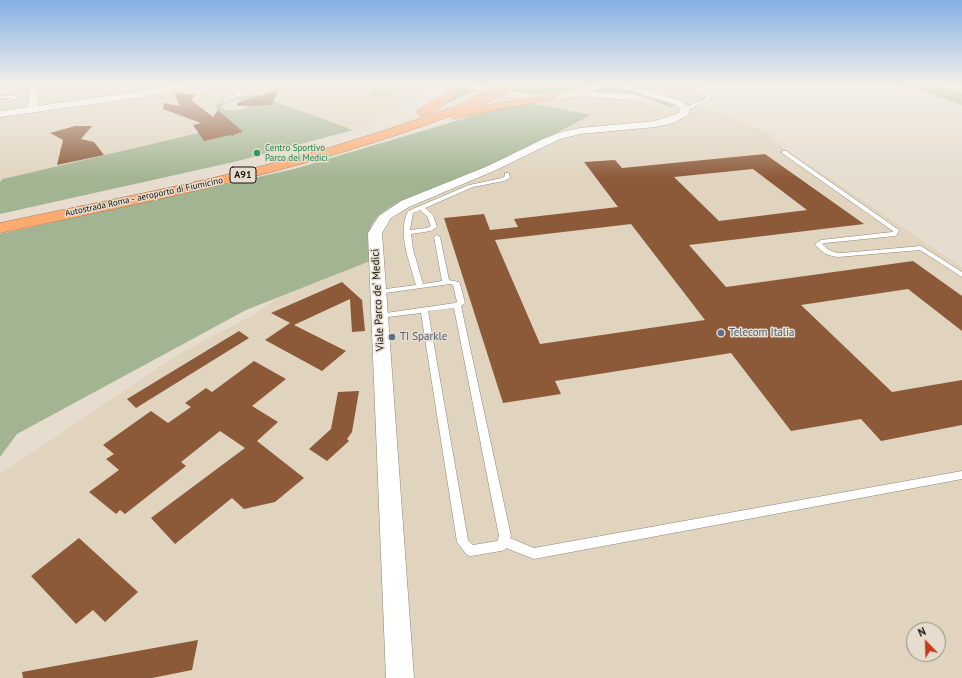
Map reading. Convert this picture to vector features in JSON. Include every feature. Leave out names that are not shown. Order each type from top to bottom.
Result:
[{"type":"highway","points":[[366,136],[412,116]]},
{"type":"highway","name":"Autostrada Roma - aeroporto di Fiumicino","points":[[0,222],[242,169],[366,136],[428,116]]},
{"type":"highway","name":"Autostrada Roma - aeroporto di Fiumicino","points":[[0,228],[255,172],[340,149],[402,130],[436,116]]},
{"type":"highway","points":[[402,130],[416,128],[457,116]]},
{"type":"street","name":"Viale Parco de' Medici","points":[[400,678],[375,233],[380,221],[392,211],[405,204],[492,168],[554,138],[583,132],[641,126],[662,116]]},
{"type":"street","name":"Viale Parco de' Medici","points":[[664,116],[673,120],[682,116]]},
{"type":"lane","points":[[784,152],[896,230],[895,234],[823,242],[818,244],[825,251],[833,256],[837,256],[922,248],[962,275]]},
{"type":"lane","points":[[420,286],[408,239],[407,218],[410,212],[471,186],[504,179],[508,177],[507,174]]},
{"type":"lane","points":[[408,232],[429,230],[434,227],[430,215],[421,208]]},
{"type":"lane","points":[[437,237],[446,282]]},
{"type":"lane","points":[[378,292],[446,282],[456,284],[462,303],[457,305],[379,316]]},
{"type":"lane","points":[[424,310],[463,542],[471,551],[501,546],[505,536],[457,305]]},
{"type":"lane","points":[[503,541],[534,554],[962,475]]},
{"type":"shaded area","points":[[0,116],[222,116],[229,126],[3,179],[0,182]]},
{"type":"shaded area","points":[[314,116],[382,116],[353,130]]},
{"type":"shaded area","points":[[590,116],[727,116],[770,134],[781,146],[962,267],[962,678],[0,678],[0,474],[179,354],[253,315],[375,233],[392,211],[567,134],[565,128]]},
{"type":"green space","points":[[221,116],[314,116],[353,130],[238,161],[0,214],[0,182],[3,179],[228,126]]},
{"type":"green space","points":[[474,116],[590,116],[520,152],[389,208],[378,216],[371,226],[370,261],[246,310],[17,434],[0,457],[0,234],[294,169]]},
{"type":"building","points":[[181,116],[211,116],[213,117],[214,116],[224,116],[243,132],[233,136],[230,135],[204,141],[193,125],[201,123]]},
{"type":"building","points":[[75,126],[92,126],[81,139],[94,142],[104,155],[57,165],[63,140],[50,133]]},
{"type":"building","points":[[765,154],[864,224],[689,245],[726,287],[913,261],[962,296],[962,331],[908,289],[801,305],[892,392],[962,380],[962,425],[881,441],[861,419],[791,431],[731,353],[555,381],[561,394],[503,403],[444,218],[484,214],[490,230],[518,227],[514,219],[618,207],[584,162],[615,160],[622,168]],"holes":[[[753,169],[807,210],[719,221],[674,177]],[[631,224],[705,320],[540,344],[495,240]]]},
{"type":"building","points":[[342,282],[362,300],[365,331],[352,332],[350,299],[294,325],[271,313]]},
{"type":"building","points":[[290,323],[346,351],[322,371],[265,340]]},
{"type":"building","points":[[239,331],[249,338],[136,408],[127,399]]},
{"type":"building","points":[[254,361],[286,379],[252,406],[278,422],[257,441],[304,478],[275,502],[244,509],[232,498],[175,544],[151,518],[245,448],[220,431],[181,462],[186,466],[125,514],[120,510],[116,514],[89,492],[119,470],[106,459],[114,454],[103,445],[151,411],[168,423],[191,407],[185,403],[206,388],[212,392]]},
{"type":"building","points":[[359,391],[352,432],[347,439],[349,441],[327,461],[309,449],[331,429],[338,392]]},
{"type":"building","points":[[79,538],[138,592],[105,622],[93,610],[76,624],[31,576]]},
{"type":"building","points":[[198,640],[192,670],[152,678],[23,678],[22,672]]},
{"type":"place","name":"Centro Sportivo Parco dei Medici","points":[[257,153]]},
{"type":"place","name":"Telecom Italia","points":[[721,333]]},
{"type":"place","name":"TI Sparkle","points":[[392,337]]}]
